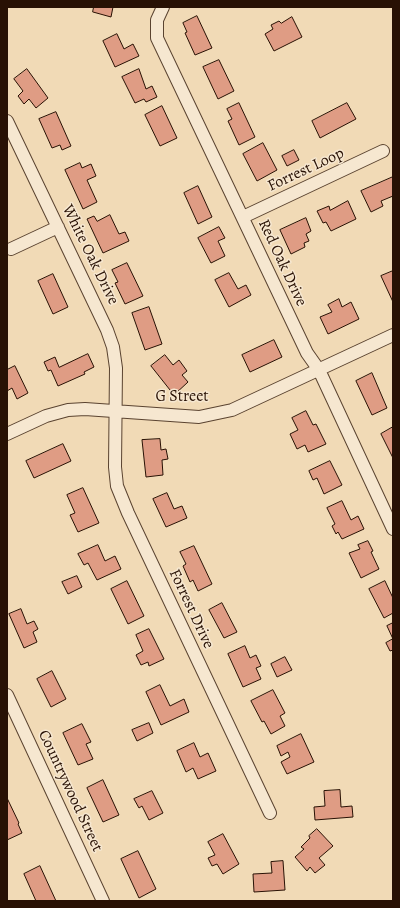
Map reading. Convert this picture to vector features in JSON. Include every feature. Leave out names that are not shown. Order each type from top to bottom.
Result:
[{"type":"street","name":"Red Oak Drive","points":[[163,7],[157,20],[157,38],[307,354],[319,370],[393,529]]},
{"type":"street","name":"White Oak Drive","points":[[7,121],[114,347],[116,368],[116,411]]},
{"type":"street","name":"Forrest Loop","points":[[243,217],[383,152]]},
{"type":"street","points":[[11,249],[58,227]]},
{"type":"street","name":"G Street","points":[[7,434],[46,416],[68,410],[86,409],[199,417],[232,410],[393,335]]},
{"type":"street","name":"Forrest Drive","points":[[116,411],[115,467],[122,500],[270,813]]},
{"type":"street","name":"Countrywood Street","points":[[7,695],[103,901]]},
{"type":"building","points":[[94,7],[113,7],[111,17],[93,12]]},
{"type":"building","points":[[197,16],[212,48],[195,55],[185,33],[187,32],[183,23]]},
{"type":"building","points":[[292,17],[302,37],[274,51],[265,34],[273,29],[271,25],[279,21],[281,23]]},
{"type":"building","points":[[117,34],[124,49],[133,44],[139,56],[115,67],[103,41]]},
{"type":"building","points":[[219,60],[234,91],[218,99],[203,67]]},
{"type":"building","points":[[27,69],[48,98],[36,108],[29,99],[24,104],[18,96],[23,91],[14,79]]},
{"type":"building","points":[[139,69],[146,89],[152,86],[157,97],[146,102],[144,99],[135,103],[122,77]]},
{"type":"building","points":[[239,103],[255,137],[239,145],[228,121],[232,119],[227,109]]},
{"type":"building","points":[[347,103],[356,119],[320,138],[312,121]]},
{"type":"building","points":[[162,106],[177,138],[160,146],[145,115]]},
{"type":"building","points":[[56,112],[71,146],[62,150],[60,145],[52,148],[39,119]]},
{"type":"building","points":[[263,143],[277,170],[257,181],[243,154]]},
{"type":"building","points":[[294,150],[299,160],[287,166],[282,156]]},
{"type":"building","points":[[80,163],[82,168],[91,164],[96,176],[87,180],[97,202],[83,209],[65,170]]},
{"type":"building","points":[[393,177],[393,196],[381,201],[383,206],[371,212],[361,191]]},
{"type":"building","points":[[198,186],[212,217],[198,224],[184,193]]},
{"type":"building","points":[[348,201],[356,219],[331,231],[326,222],[323,223],[317,211],[329,206],[330,210]]},
{"type":"building","points":[[110,215],[119,234],[125,232],[129,241],[103,253],[87,219],[94,216],[97,221]]},
{"type":"building","points":[[306,218],[311,231],[306,234],[309,241],[304,243],[305,247],[291,254],[280,230]]},
{"type":"building","points":[[219,227],[225,238],[218,241],[225,256],[211,263],[198,238]]},
{"type":"building","points":[[127,263],[143,296],[125,304],[115,283],[118,282],[112,270]]},
{"type":"building","points":[[393,271],[393,302],[381,276]]},
{"type":"building","points":[[229,273],[238,289],[246,285],[251,295],[229,307],[215,280]]},
{"type":"building","points":[[53,274],[68,307],[53,314],[38,281]]},
{"type":"building","points":[[339,299],[342,307],[351,302],[359,319],[328,334],[320,317],[332,312],[328,305]]},
{"type":"building","points":[[149,307],[162,344],[145,350],[132,313]]},
{"type":"building","points":[[274,340],[282,357],[250,372],[242,355]]},
{"type":"building","points":[[88,354],[94,367],[84,372],[85,374],[58,386],[51,370],[48,371],[44,362],[55,357],[59,367]]},
{"type":"building","points":[[165,355],[173,365],[179,360],[187,371],[182,375],[188,382],[174,395],[151,366]]},
{"type":"building","points":[[15,366],[28,393],[17,399],[12,388],[7,391],[7,370]]},
{"type":"building","points":[[372,373],[387,408],[372,415],[356,381]]},
{"type":"building","points":[[306,411],[313,425],[316,424],[326,444],[308,452],[305,445],[297,449],[290,434],[298,430],[292,418]]},
{"type":"building","points":[[393,427],[393,458],[381,434]]},
{"type":"building","points":[[160,439],[161,450],[166,449],[168,459],[162,460],[163,475],[146,477],[142,440]]},
{"type":"building","points":[[63,444],[71,461],[34,478],[26,461]]},
{"type":"building","points":[[330,461],[342,485],[324,494],[317,478],[313,480],[309,471]]},
{"type":"building","points":[[83,488],[99,523],[78,532],[70,515],[75,513],[67,495]]},
{"type":"building","points":[[167,493],[174,509],[182,506],[187,518],[166,527],[153,499]]},
{"type":"building","points":[[342,501],[351,520],[358,516],[364,529],[342,539],[338,532],[336,534],[332,526],[335,524],[327,508]]},
{"type":"building","points":[[368,541],[373,551],[371,552],[379,569],[361,578],[349,553],[360,549],[358,545]]},
{"type":"building","points":[[98,545],[105,561],[115,556],[121,569],[97,580],[88,563],[84,565],[78,554]]},
{"type":"building","points":[[194,546],[212,584],[198,591],[193,580],[190,582],[183,566],[186,564],[180,552]]},
{"type":"building","points":[[77,576],[82,587],[68,594],[62,582]]},
{"type":"building","points":[[127,581],[144,616],[128,624],[111,589]]},
{"type":"building","points":[[385,581],[393,598],[393,613],[384,618],[369,589]]},
{"type":"building","points":[[222,603],[237,632],[224,638],[209,610]]},
{"type":"building","points":[[21,609],[27,624],[34,621],[38,629],[33,632],[37,642],[24,648],[9,614]]},
{"type":"building","points":[[393,623],[393,639],[387,626]]},
{"type":"building","points":[[149,629],[164,659],[149,666],[148,662],[141,665],[136,655],[143,651],[136,635]]},
{"type":"building","points":[[393,639],[393,650],[390,651],[386,643]]},
{"type":"building","points":[[245,646],[250,658],[256,655],[261,666],[256,668],[261,679],[243,687],[228,654]]},
{"type":"building","points":[[285,657],[292,670],[277,677],[271,664]]},
{"type":"building","points":[[52,671],[66,699],[51,707],[37,679]]},
{"type":"building","points":[[160,685],[170,706],[184,699],[189,712],[161,725],[146,692]]},
{"type":"building","points":[[273,690],[285,713],[280,716],[285,726],[271,734],[264,721],[262,722],[251,701]]},
{"type":"building","points":[[149,723],[153,733],[137,741],[132,730]]},
{"type":"building","points":[[82,724],[91,742],[86,744],[93,759],[78,765],[63,733]]},
{"type":"building","points":[[301,734],[314,762],[287,774],[281,762],[290,757],[288,752],[281,756],[277,746]]},
{"type":"building","points":[[194,743],[200,757],[208,753],[216,771],[198,779],[193,768],[186,772],[177,751]]},
{"type":"building","points":[[103,780],[119,815],[103,822],[87,788]]},
{"type":"building","points":[[340,790],[341,807],[352,806],[353,817],[315,820],[314,807],[325,806],[324,791]]},
{"type":"building","points":[[152,791],[163,813],[149,820],[142,806],[139,808],[134,799]]},
{"type":"building","points":[[7,798],[22,833],[7,840]]},
{"type":"building","points":[[317,829],[333,846],[319,858],[325,865],[315,873],[310,867],[307,871],[295,857],[304,849],[301,847],[310,838],[309,836]]},
{"type":"building","points":[[223,834],[239,864],[223,874],[217,864],[212,866],[208,858],[215,855],[208,842]]},
{"type":"building","points":[[138,851],[156,889],[139,898],[121,859]]},
{"type":"building","points":[[283,861],[285,890],[254,892],[253,874],[272,873],[271,862]]},
{"type":"building","points":[[40,866],[56,901],[36,901],[24,874]]}]
